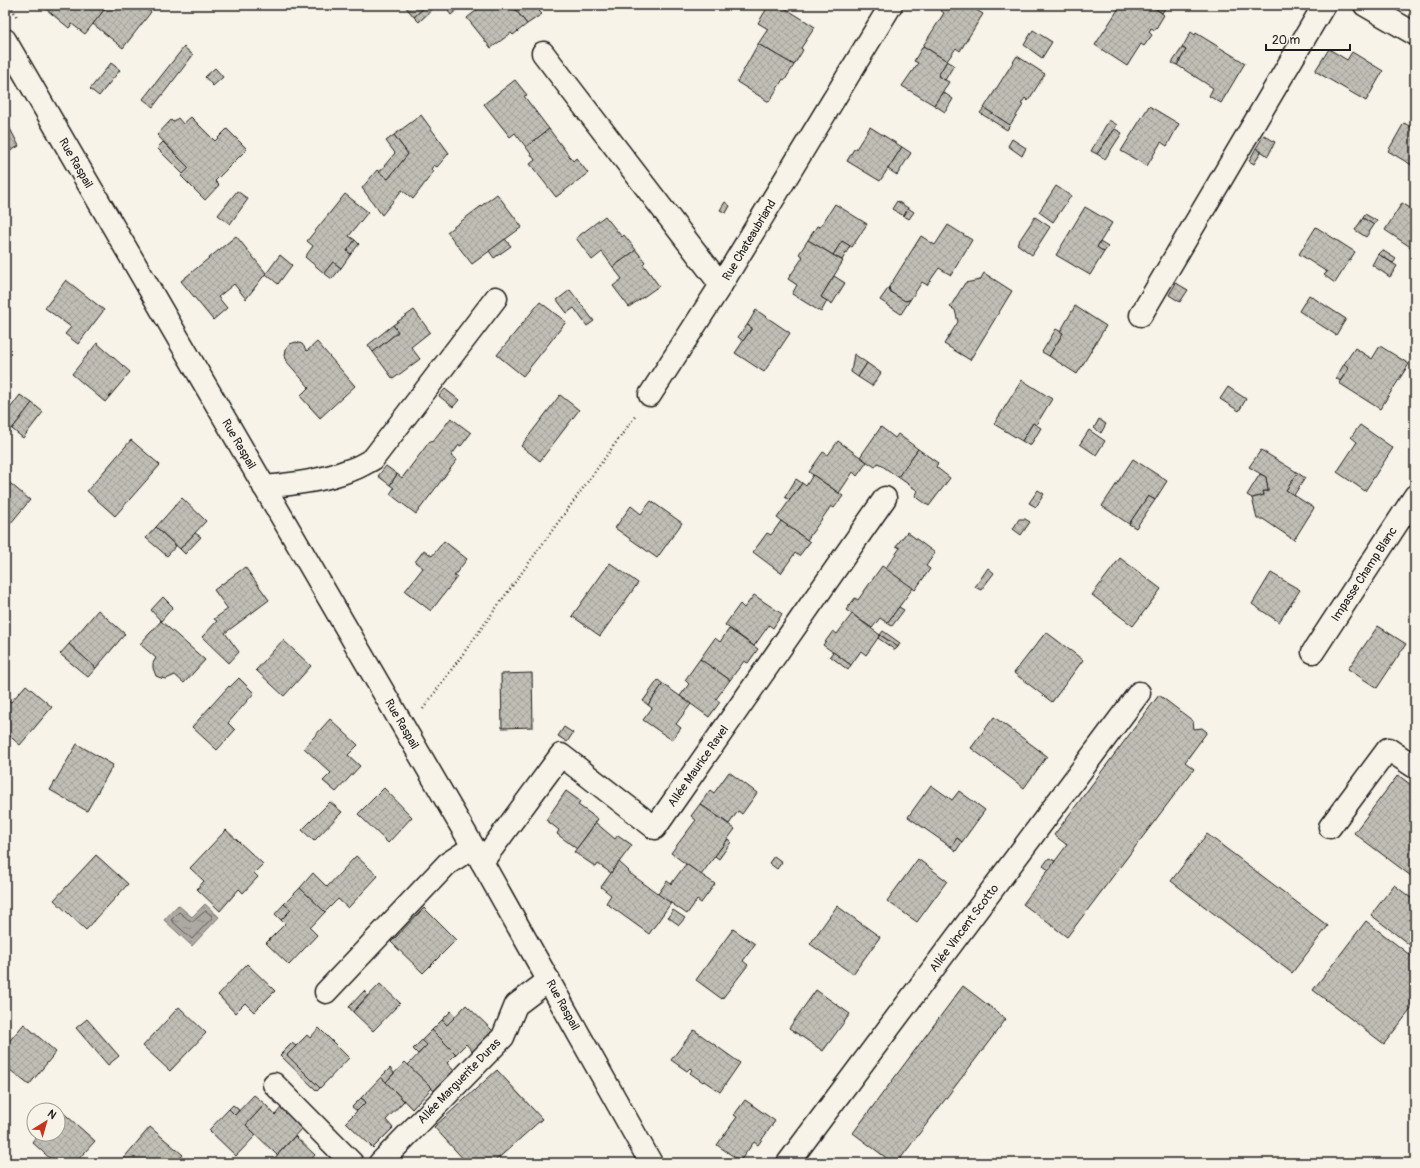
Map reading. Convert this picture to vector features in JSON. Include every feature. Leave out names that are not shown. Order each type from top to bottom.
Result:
[{"type":"street","name":"Rue Chateaubriand","points":[[543,53],[721,286],[891,5]]},
{"type":"street","points":[[1141,315],[1324,5]]},
{"type":"street","points":[[1365,5],[1415,34]]},
{"type":"street","name":"Rue Raspail","points":[[5,40],[478,854],[651,1163]]},
{"type":"street","points":[[650,395],[721,286]]},
{"type":"street","points":[[264,487],[298,484],[334,476],[352,470],[373,459],[496,298]]},
{"type":"street","name":"Impasse Champ Blanc","points":[[1313,652],[1415,496]]},
{"type":"street","name":"Allée Maurice Ravel","points":[[478,854],[560,755],[655,828],[885,498]]},
{"type":"street","name":"Allée Vincent Scotto","points":[[788,1163],[1139,693]]},
{"type":"street","points":[[1330,827],[1388,749],[1415,767]]},
{"type":"street","points":[[326,992],[447,864],[478,854]]},
{"type":"street","name":"Allée Marguerite Duras","points":[[380,1163],[503,1037],[516,1005],[549,980]]},
{"type":"street","points":[[274,1084],[352,1163]]},
{"type":"path","points":[[407,732],[650,395]]},
{"type":"water","points":[[205,904],[219,917],[192,946],[164,920],[178,905],[192,917]]},
{"type":"building","points":[[41,5],[108,5],[85,34],[72,24],[69,28]]},
{"type":"building","points":[[108,5],[142,5],[151,12],[123,48],[93,24]]},
{"type":"building","points":[[404,5],[427,5],[414,17]]},
{"type":"building","points":[[427,5],[437,5],[419,22],[414,17]]},
{"type":"building","points":[[454,5],[458,5],[460,7],[451,15],[448,11]]},
{"type":"building","points":[[483,5],[512,5],[527,24],[513,35],[511,33],[491,48],[467,18]]},
{"type":"building","points":[[512,5],[547,5],[539,11],[542,14],[527,24]]},
{"type":"building","points":[[769,5],[780,5],[815,27],[801,48],[803,50],[794,65],[758,44],[768,29],[758,23]]},
{"type":"building","points":[[944,5],[968,5],[983,14],[960,51],[956,48],[947,61],[923,46],[944,13],[940,10]]},
{"type":"building","points":[[1121,5],[1153,5],[1152,6],[1164,15],[1155,30],[1151,28],[1149,32],[1152,35],[1144,46],[1141,44],[1127,66],[1095,45]]},
{"type":"building","points":[[1167,5],[1162,13],[1152,6]]},
{"type":"building","points":[[1033,30],[1052,42],[1042,58],[1024,45]]},
{"type":"building","points":[[1191,32],[1195,35],[1196,33],[1245,63],[1221,103],[1209,96],[1213,88],[1177,65],[1186,50],[1182,48]]},
{"type":"building","points":[[758,44],[794,65],[785,80],[783,79],[769,102],[737,82]]},
{"type":"building","points":[[923,46],[947,61],[938,76],[949,82],[934,105],[902,86],[918,63],[914,61]]},
{"type":"building","points":[[184,47],[193,55],[153,107],[143,99]]},
{"type":"building","points":[[1182,48],[1186,50],[1177,65],[1172,63]]},
{"type":"building","points":[[1329,49],[1347,60],[1352,52],[1383,71],[1366,101],[1315,71]]},
{"type":"building","points":[[1017,56],[1045,74],[1028,101],[1025,98],[1021,104],[1023,105],[1010,125],[984,108]]},
{"type":"building","points":[[947,61],[954,65],[945,80],[938,76]]},
{"type":"building","points":[[111,63],[120,70],[99,96],[90,89]]},
{"type":"building","points":[[215,68],[223,77],[213,86],[205,77]]},
{"type":"building","points":[[515,80],[527,95],[524,96],[549,129],[526,147],[515,133],[510,137],[484,104]]},
{"type":"building","points":[[943,92],[953,99],[945,112],[934,105]]},
{"type":"building","points":[[1149,106],[1179,124],[1167,146],[1161,142],[1147,166],[1121,151]]},
{"type":"building","points":[[984,108],[1010,125],[1007,130],[980,113]]},
{"type":"building","points":[[421,115],[449,153],[437,167],[434,165],[431,169],[434,171],[413,199],[402,190],[382,215],[362,188],[377,170],[388,179],[408,154],[394,135]]},
{"type":"building","points":[[191,117],[215,141],[227,129],[247,149],[215,181],[219,185],[205,200],[181,176],[189,168],[157,135],[171,120],[173,122],[178,118],[183,124]]},
{"type":"building","points":[[5,119],[19,146],[5,154]]},
{"type":"building","points":[[1109,120],[1117,125],[1097,154],[1091,151]]},
{"type":"building","points":[[1404,123],[1415,129],[1415,167],[1388,151]]},
{"type":"building","points":[[870,127],[902,147],[880,181],[847,161]]},
{"type":"building","points":[[549,129],[573,161],[576,158],[588,173],[556,197],[530,164],[535,160],[526,147]]},
{"type":"building","points":[[1115,129],[1122,133],[1105,159],[1097,154]]},
{"type":"building","points":[[394,135],[408,154],[388,179],[379,172],[395,153],[386,141]]},
{"type":"building","points":[[1264,135],[1275,142],[1268,156],[1256,148]]},
{"type":"building","points":[[1012,139],[1026,148],[1022,156],[1008,146]]},
{"type":"building","points":[[163,142],[189,168],[183,174],[157,148]]},
{"type":"building","points":[[902,147],[911,153],[897,175],[888,169]]},
{"type":"building","points":[[1256,148],[1261,152],[1254,164],[1249,161]]},
{"type":"building","points":[[1056,186],[1071,196],[1053,222],[1039,212]]},
{"type":"building","points":[[237,191],[248,199],[230,224],[218,215]]},
{"type":"building","points":[[345,194],[368,212],[349,236],[355,240],[347,251],[351,254],[341,268],[333,262],[324,273],[305,257],[313,246],[307,241]]},
{"type":"building","points":[[497,194],[522,227],[472,264],[447,232]]},
{"type":"building","points":[[897,201],[908,208],[904,216],[892,209]]},
{"type":"building","points":[[725,202],[730,206],[726,213],[720,210]]},
{"type":"building","points":[[1402,203],[1415,211],[1415,244],[1412,248],[1385,230]]},
{"type":"building","points":[[835,204],[867,224],[852,247],[842,241],[833,255],[808,240],[817,226],[820,227]]},
{"type":"building","points":[[1085,207],[1112,223],[1097,247],[1104,252],[1090,275],[1056,255]]},
{"type":"building","points":[[908,208],[914,212],[909,219],[904,216]]},
{"type":"building","points":[[1365,214],[1377,221],[1374,225],[1363,218]]},
{"type":"building","points":[[605,216],[622,237],[624,235],[636,250],[613,267],[602,252],[592,260],[576,238]]},
{"type":"building","points":[[1035,217],[1050,227],[1032,255],[1017,244]]},
{"type":"building","points":[[1363,218],[1374,225],[1366,237],[1355,230]]},
{"type":"building","points":[[948,225],[972,240],[951,275],[939,268],[927,285],[922,282],[910,300],[905,301],[890,292],[889,287],[921,236],[935,245]]},
{"type":"building","points":[[1316,227],[1355,252],[1335,283],[1324,275],[1327,272],[1299,254]]},
{"type":"building","points":[[236,236],[266,273],[246,299],[234,284],[218,297],[227,308],[213,320],[181,281]]},
{"type":"building","points":[[505,239],[511,246],[494,258],[489,251]]},
{"type":"building","points":[[355,240],[359,244],[351,254],[347,251]]},
{"type":"building","points":[[808,240],[843,261],[821,297],[827,301],[821,312],[792,294],[797,285],[788,279],[803,257],[799,254]]},
{"type":"building","points":[[842,241],[850,246],[842,260],[833,255]]},
{"type":"building","points":[[1100,242],[1108,247],[1104,252],[1097,247]]},
{"type":"building","points":[[636,250],[645,262],[643,264],[659,286],[629,307],[613,286],[622,279],[613,267]]},
{"type":"building","points":[[1382,250],[1396,259],[1393,263],[1378,254]]},
{"type":"building","points":[[1378,254],[1397,266],[1390,277],[1372,265]]},
{"type":"building","points":[[280,255],[292,265],[278,284],[266,274]]},
{"type":"building","points":[[333,262],[341,268],[332,279],[324,273]]},
{"type":"building","points":[[984,273],[1012,291],[970,360],[944,344],[958,322],[955,310],[950,307],[965,283],[980,280]]},
{"type":"building","points":[[834,276],[845,283],[832,304],[821,297]]},
{"type":"building","points":[[66,280],[104,310],[78,344],[65,334],[71,327],[45,308]]},
{"type":"building","points":[[1176,283],[1188,290],[1180,302],[1169,295]]},
{"type":"building","points":[[889,287],[890,292],[905,301],[910,300],[901,314],[880,300]]},
{"type":"building","points":[[570,290],[594,321],[587,326],[574,308],[567,313],[557,300]]},
{"type":"building","points":[[1309,295],[1346,319],[1336,335],[1299,311]]},
{"type":"building","points":[[540,302],[566,322],[523,376],[497,355]]},
{"type":"building","points":[[1075,306],[1106,326],[1077,374],[1049,356],[1063,333],[1060,332]]},
{"type":"building","points":[[414,310],[430,332],[411,347],[420,359],[393,379],[373,352],[398,332],[393,325]]},
{"type":"building","points":[[756,310],[790,333],[764,372],[735,353],[752,328],[747,325]]},
{"type":"building","points":[[393,325],[398,332],[373,352],[368,345]]},
{"type":"building","points":[[747,325],[752,328],[743,341],[738,337]]},
{"type":"building","points":[[1056,329],[1063,333],[1049,356],[1042,352]]},
{"type":"building","points":[[296,342],[302,344],[307,351],[317,342],[355,386],[320,418],[300,396],[309,387],[287,362],[285,356],[286,349],[290,344]]},
{"type":"building","points":[[97,343],[130,372],[105,402],[72,374]]},
{"type":"building","points":[[1380,346],[1409,364],[1380,409],[1339,383],[1349,368],[1344,364],[1355,348],[1372,359]]},
{"type":"building","points":[[854,354],[867,363],[858,377],[851,372]]},
{"type":"building","points":[[867,363],[881,373],[872,386],[858,377]]},
{"type":"building","points":[[1344,364],[1349,368],[1340,381],[1336,378]]},
{"type":"building","points":[[1022,380],[1052,399],[1036,425],[1033,423],[1022,441],[994,424]]},
{"type":"building","points":[[1228,387],[1246,399],[1239,411],[1220,399]]},
{"type":"building","points":[[445,389],[459,400],[453,407],[439,396]]},
{"type":"building","points":[[20,395],[32,403],[12,429],[5,423],[5,415]]},
{"type":"building","points":[[560,395],[579,410],[540,461],[521,446]]},
{"type":"building","points":[[32,403],[43,412],[23,438],[12,429]]},
{"type":"building","points":[[451,418],[471,433],[451,456],[457,460],[416,514],[390,494],[394,488],[390,485],[397,474],[402,478],[430,441],[432,442]]},
{"type":"building","points":[[1099,419],[1106,424],[1101,433],[1094,428]]},
{"type":"building","points":[[1033,423],[1041,428],[1030,446],[1022,441]]},
{"type":"building","points":[[1360,425],[1393,448],[1365,491],[1337,472],[1357,442],[1351,437]]},
{"type":"building","points":[[881,427],[895,438],[898,434],[918,449],[898,477],[878,463],[875,467],[860,457]]},
{"type":"building","points":[[1089,430],[1105,441],[1096,455],[1080,444]]},
{"type":"building","points":[[131,440],[160,465],[115,516],[87,491]]},
{"type":"building","points":[[838,441],[867,462],[857,476],[853,472],[839,493],[809,472],[823,452],[828,455]]},
{"type":"building","points":[[918,449],[938,463],[936,467],[950,478],[929,506],[915,496],[918,491],[898,477]]},
{"type":"building","points":[[1261,450],[1298,473],[1286,490],[1314,508],[1294,540],[1263,519],[1257,519],[1252,498],[1264,495],[1263,491],[1268,491],[1266,477],[1249,467]]},
{"type":"building","points":[[1133,459],[1167,481],[1155,500],[1148,496],[1129,524],[1102,506]]},
{"type":"building","points":[[386,466],[397,474],[390,485],[378,476]]},
{"type":"building","points":[[1298,473],[1305,478],[1294,495],[1286,490]]},
{"type":"building","points":[[1260,474],[1266,477],[1268,491],[1263,491],[1264,495],[1252,498],[1247,495]]},
{"type":"building","points":[[813,475],[843,496],[834,508],[831,506],[807,540],[777,518],[802,483],[806,486]]},
{"type":"building","points":[[5,479],[30,500],[5,530]]},
{"type":"building","points":[[796,479],[802,483],[789,500],[785,497]]},
{"type":"building","points":[[1038,490],[1044,494],[1036,507],[1029,503]]},
{"type":"building","points":[[1148,496],[1155,500],[1136,528],[1129,524]]},
{"type":"building","points":[[182,498],[206,521],[180,549],[156,527]]},
{"type":"building","points":[[651,501],[682,523],[657,558],[615,528],[631,506],[641,514]]},
{"type":"building","points":[[1019,519],[1025,519],[1030,522],[1021,535],[1013,529]]},
{"type":"building","points":[[781,521],[810,542],[799,556],[795,553],[781,573],[753,552],[767,533],[771,535]]},
{"type":"building","points":[[156,527],[176,546],[167,556],[146,538]]},
{"type":"building","points":[[907,532],[935,553],[926,566],[930,569],[915,590],[885,569],[900,548],[896,546]]},
{"type":"building","points":[[195,533],[201,537],[185,554],[180,549]]},
{"type":"building","points":[[444,541],[467,559],[454,576],[457,577],[431,611],[405,591],[423,568],[415,562],[424,550],[432,556]]},
{"type":"building","points":[[1120,558],[1161,589],[1133,626],[1092,595]]},
{"type":"building","points":[[610,563],[638,583],[600,636],[572,616]]},
{"type":"building","points":[[882,566],[913,588],[887,623],[880,618],[872,628],[846,610],[855,598],[858,600]]},
{"type":"building","points":[[245,567],[269,600],[225,633],[239,652],[229,663],[202,637],[217,621],[214,619],[228,609],[214,590]]},
{"type":"building","points":[[988,568],[994,573],[981,590],[975,587]]},
{"type":"building","points":[[1271,573],[1300,590],[1279,622],[1252,604]]},
{"type":"building","points":[[754,595],[782,614],[773,628],[769,625],[754,646],[725,625],[740,604],[744,608]]},
{"type":"building","points":[[163,597],[173,607],[161,621],[151,610]]},
{"type":"building","points":[[899,607],[904,610],[892,626],[887,623]]},
{"type":"building","points":[[98,610],[125,634],[96,668],[69,644]]},
{"type":"building","points":[[852,614],[880,635],[866,655],[861,651],[851,665],[823,645],[833,631],[837,634]]},
{"type":"building","points":[[161,621],[205,660],[184,683],[175,675],[166,679],[156,676],[153,663],[156,658],[140,644]]},
{"type":"building","points":[[1378,626],[1406,644],[1377,688],[1348,669]]},
{"type":"building","points":[[729,629],[758,649],[748,663],[744,661],[730,680],[700,659],[715,638],[720,642]]},
{"type":"building","points":[[883,631],[900,643],[898,647],[880,635]]},
{"type":"building","points":[[1046,632],[1083,660],[1052,702],[1014,673]]},
{"type":"building","points":[[880,635],[898,647],[895,650],[878,638]]},
{"type":"building","points":[[283,640],[311,666],[284,696],[256,670]]},
{"type":"building","points":[[69,644],[96,668],[88,677],[60,654]]},
{"type":"building","points":[[833,652],[851,665],[848,670],[830,656]]},
{"type":"building","points":[[700,659],[730,680],[716,699],[720,702],[709,717],[680,696],[689,684],[685,680]]},
{"type":"building","points":[[532,673],[533,727],[502,728],[501,674]]},
{"type":"building","points":[[239,678],[254,693],[228,723],[235,730],[217,750],[192,727],[229,686],[230,687]]},
{"type":"building","points":[[658,680],[663,684],[648,705],[643,701]]},
{"type":"building","points":[[663,684],[691,704],[676,724],[681,728],[672,740],[643,720],[652,708],[648,705]]},
{"type":"building","points":[[26,685],[52,707],[20,745],[5,732],[5,702],[7,699],[11,702]]},
{"type":"building","points":[[1159,695],[1193,721],[1194,729],[1202,728],[1207,732],[1185,762],[1194,769],[1067,937],[1023,904],[1067,845],[1054,835]]},
{"type":"building","points":[[994,717],[1047,756],[1024,788],[971,748]]},
{"type":"building","points":[[330,719],[358,745],[348,755],[360,766],[336,792],[323,781],[331,773],[304,748]]},
{"type":"building","points":[[564,727],[573,733],[567,742],[558,736]]},
{"type":"building","points":[[77,744],[113,765],[87,811],[50,790]]},
{"type":"building","points":[[729,772],[757,793],[742,814],[738,811],[729,824],[700,804],[710,790],[714,793]]},
{"type":"building","points":[[1398,775],[1415,788],[1415,879],[1354,833]]},
{"type":"building","points":[[931,785],[952,800],[959,791],[985,810],[962,842],[957,838],[951,847],[908,817]]},
{"type":"building","points":[[384,788],[412,817],[388,843],[358,814]]},
{"type":"building","points":[[566,791],[580,801],[578,805],[598,819],[577,849],[557,834],[559,830],[546,820]]},
{"type":"building","points":[[330,802],[342,812],[314,841],[302,830]]},
{"type":"building","points":[[700,804],[735,829],[701,875],[671,853],[696,820],[691,816]]},
{"type":"building","points":[[596,823],[615,839],[618,835],[632,845],[611,873],[598,864],[596,867],[574,852]]},
{"type":"building","points":[[226,830],[263,864],[254,873],[258,877],[243,893],[239,889],[220,911],[197,889],[204,881],[190,868]]},
{"type":"building","points":[[1207,834],[1328,926],[1292,973],[1171,881]]},
{"type":"building","points":[[957,838],[962,842],[956,851],[951,847]]},
{"type":"building","points":[[728,839],[731,842],[719,859],[715,856]]},
{"type":"building","points":[[96,855],[128,884],[86,930],[54,900]]},
{"type":"building","points":[[356,856],[378,876],[348,908],[338,899],[325,912],[300,888],[313,873],[327,887]]},
{"type":"building","points":[[774,856],[782,862],[777,869],[769,863]]},
{"type":"building","points":[[1049,858],[1055,861],[1049,870],[1043,866]]},
{"type":"building","points":[[918,859],[947,881],[917,922],[887,901]]},
{"type":"building","points":[[619,862],[629,871],[628,872],[671,903],[649,934],[606,903],[611,895],[601,887]]},
{"type":"building","points":[[686,864],[715,884],[701,903],[697,900],[687,914],[658,894],[667,881],[671,884]]},
{"type":"building","points":[[1394,885],[1415,901],[1415,949],[1371,915]]},
{"type":"building","points":[[300,888],[325,912],[310,928],[317,935],[289,965],[266,943],[285,924],[281,920],[291,910],[284,904]]},
{"type":"building","points":[[284,904],[291,910],[281,920],[275,914]]},
{"type":"building","points":[[837,906],[880,937],[853,974],[810,944]]},
{"type":"building","points":[[424,908],[456,940],[423,973],[391,942]]},
{"type":"building","points":[[673,910],[685,918],[679,925],[668,917]]},
{"type":"building","points":[[1366,921],[1415,959],[1415,1004],[1384,1044],[1313,990]]},
{"type":"building","points":[[733,929],[755,944],[743,961],[748,965],[722,999],[696,980]]},
{"type":"building","points":[[247,964],[275,991],[254,1012],[245,1003],[235,1013],[218,995]]},
{"type":"building","points":[[380,984],[400,1003],[373,1031],[353,1012]]},
{"type":"building","points":[[963,986],[1006,1019],[897,1163],[893,1163],[853,1133]]},
{"type":"building","points":[[816,990],[850,1014],[823,1051],[789,1028]]},
{"type":"building","points":[[364,991],[368,995],[353,1012],[349,1007]]},
{"type":"building","points":[[466,1005],[493,1031],[473,1052],[466,1044],[456,1054],[432,1030],[442,1020],[447,1025]]},
{"type":"building","points":[[179,1007],[206,1033],[170,1071],[143,1046]]},
{"type":"building","points":[[451,1011],[456,1016],[447,1025],[442,1020]]},
{"type":"building","points":[[87,1019],[119,1056],[108,1065],[76,1028]]},
{"type":"building","points":[[24,1024],[56,1052],[29,1085],[5,1066],[5,1046]]},
{"type":"building","points":[[319,1028],[349,1058],[320,1088],[287,1055],[307,1035],[310,1038]]},
{"type":"building","points":[[432,1030],[456,1054],[447,1063],[454,1071],[434,1091],[408,1065],[427,1045],[422,1040]]},
{"type":"building","points":[[694,1030],[740,1063],[720,1092],[690,1073],[692,1070],[690,1068],[687,1071],[671,1060]]},
{"type":"building","points":[[422,1040],[427,1045],[418,1054],[413,1049]]},
{"type":"building","points":[[292,1043],[296,1046],[287,1055],[320,1088],[317,1091],[280,1055]]},
{"type":"building","points":[[405,1062],[432,1088],[412,1109],[386,1082]]},
{"type":"building","points":[[390,1068],[394,1073],[386,1082],[381,1077]]},
{"type":"building","points":[[497,1070],[542,1119],[493,1163],[467,1163],[434,1127]]},
{"type":"building","points":[[381,1077],[404,1101],[386,1120],[393,1128],[373,1148],[346,1122],[366,1102],[361,1098]]},
{"type":"building","points":[[254,1095],[265,1104],[246,1125],[256,1135],[236,1156],[209,1130],[229,1109],[235,1115]]},
{"type":"building","points":[[361,1098],[366,1102],[357,1111],[352,1107]]},
{"type":"building","points":[[745,1100],[775,1121],[758,1145],[754,1142],[740,1161],[717,1145],[737,1117],[734,1115]]},
{"type":"building","points":[[265,1104],[275,1115],[281,1108],[302,1128],[277,1155],[246,1125]]},
{"type":"building","points":[[233,1105],[239,1110],[235,1115],[229,1109]]},
{"type":"building","points":[[66,1115],[95,1141],[75,1163],[55,1163],[32,1142],[66,1142]]},
{"type":"building","points":[[150,1127],[183,1155],[176,1163],[125,1163],[122,1160]]},
{"type":"building","points":[[295,1136],[315,1155],[309,1162],[310,1163],[270,1163]]}]
